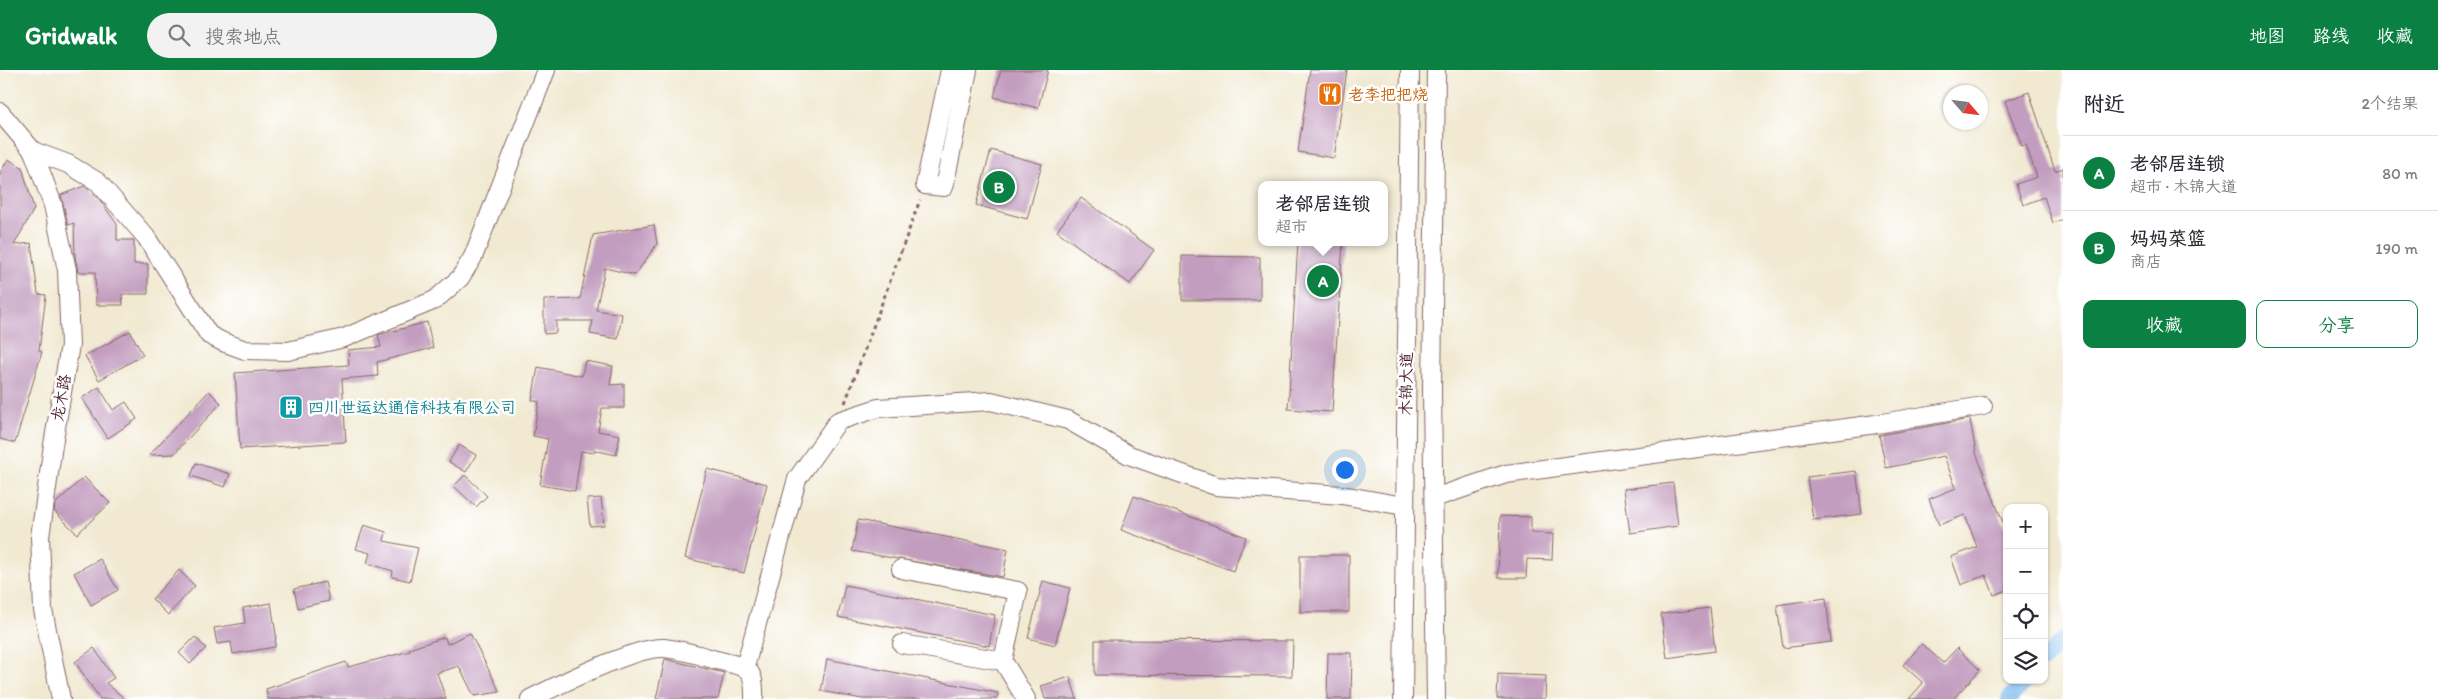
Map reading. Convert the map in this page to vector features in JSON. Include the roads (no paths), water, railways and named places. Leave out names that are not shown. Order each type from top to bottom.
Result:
[{"type":"street","points":[[34,151],[68,164],[98,182],[146,237],[209,335],[245,350],[288,351],[344,338],[435,300],[460,278],[473,257],[546,70]]},
{"type":"street","points":[[950,70],[925,185],[944,187],[968,70]]},
{"type":"street","name":"木锦大道","points":[[1402,699],[1410,70]]},
{"type":"street","name":"木锦大道","points":[[1436,70],[1432,391],[1436,699]]},
{"type":"street","name":"龙木路","points":[[0,112],[34,151],[53,205],[67,270],[70,345],[40,537],[42,610],[61,699]]},
{"type":"street","points":[[754,699],[750,673],[797,479],[838,422],[878,408],[991,401],[1068,420],[1128,455],[1216,486],[1342,495],[1404,506]]},
{"type":"street","points":[[1434,498],[1506,474],[1876,424],[1983,406]]},
{"type":"street","points":[[901,569],[1018,591],[1003,661],[1021,697]]},
{"type":"street","points":[[902,644],[1003,661]]},
{"type":"street","points":[[530,699],[561,683],[631,654],[663,648],[750,673]]},
{"type":"waterway","points":[[2048,656],[2063,640]]},
{"type":"waterway","points":[[2009,699],[2022,684]]},
{"type":"place","name":"老李把把烧","points":[[1330,94]]},
{"type":"place","name":"妈妈菜篮","points":[[999,187]]},
{"type":"place","name":"老邻居连锁","points":[[1323,281]]},
{"type":"place","name":"四川世运达通信科技有限公司","points":[[291,407]]}]
